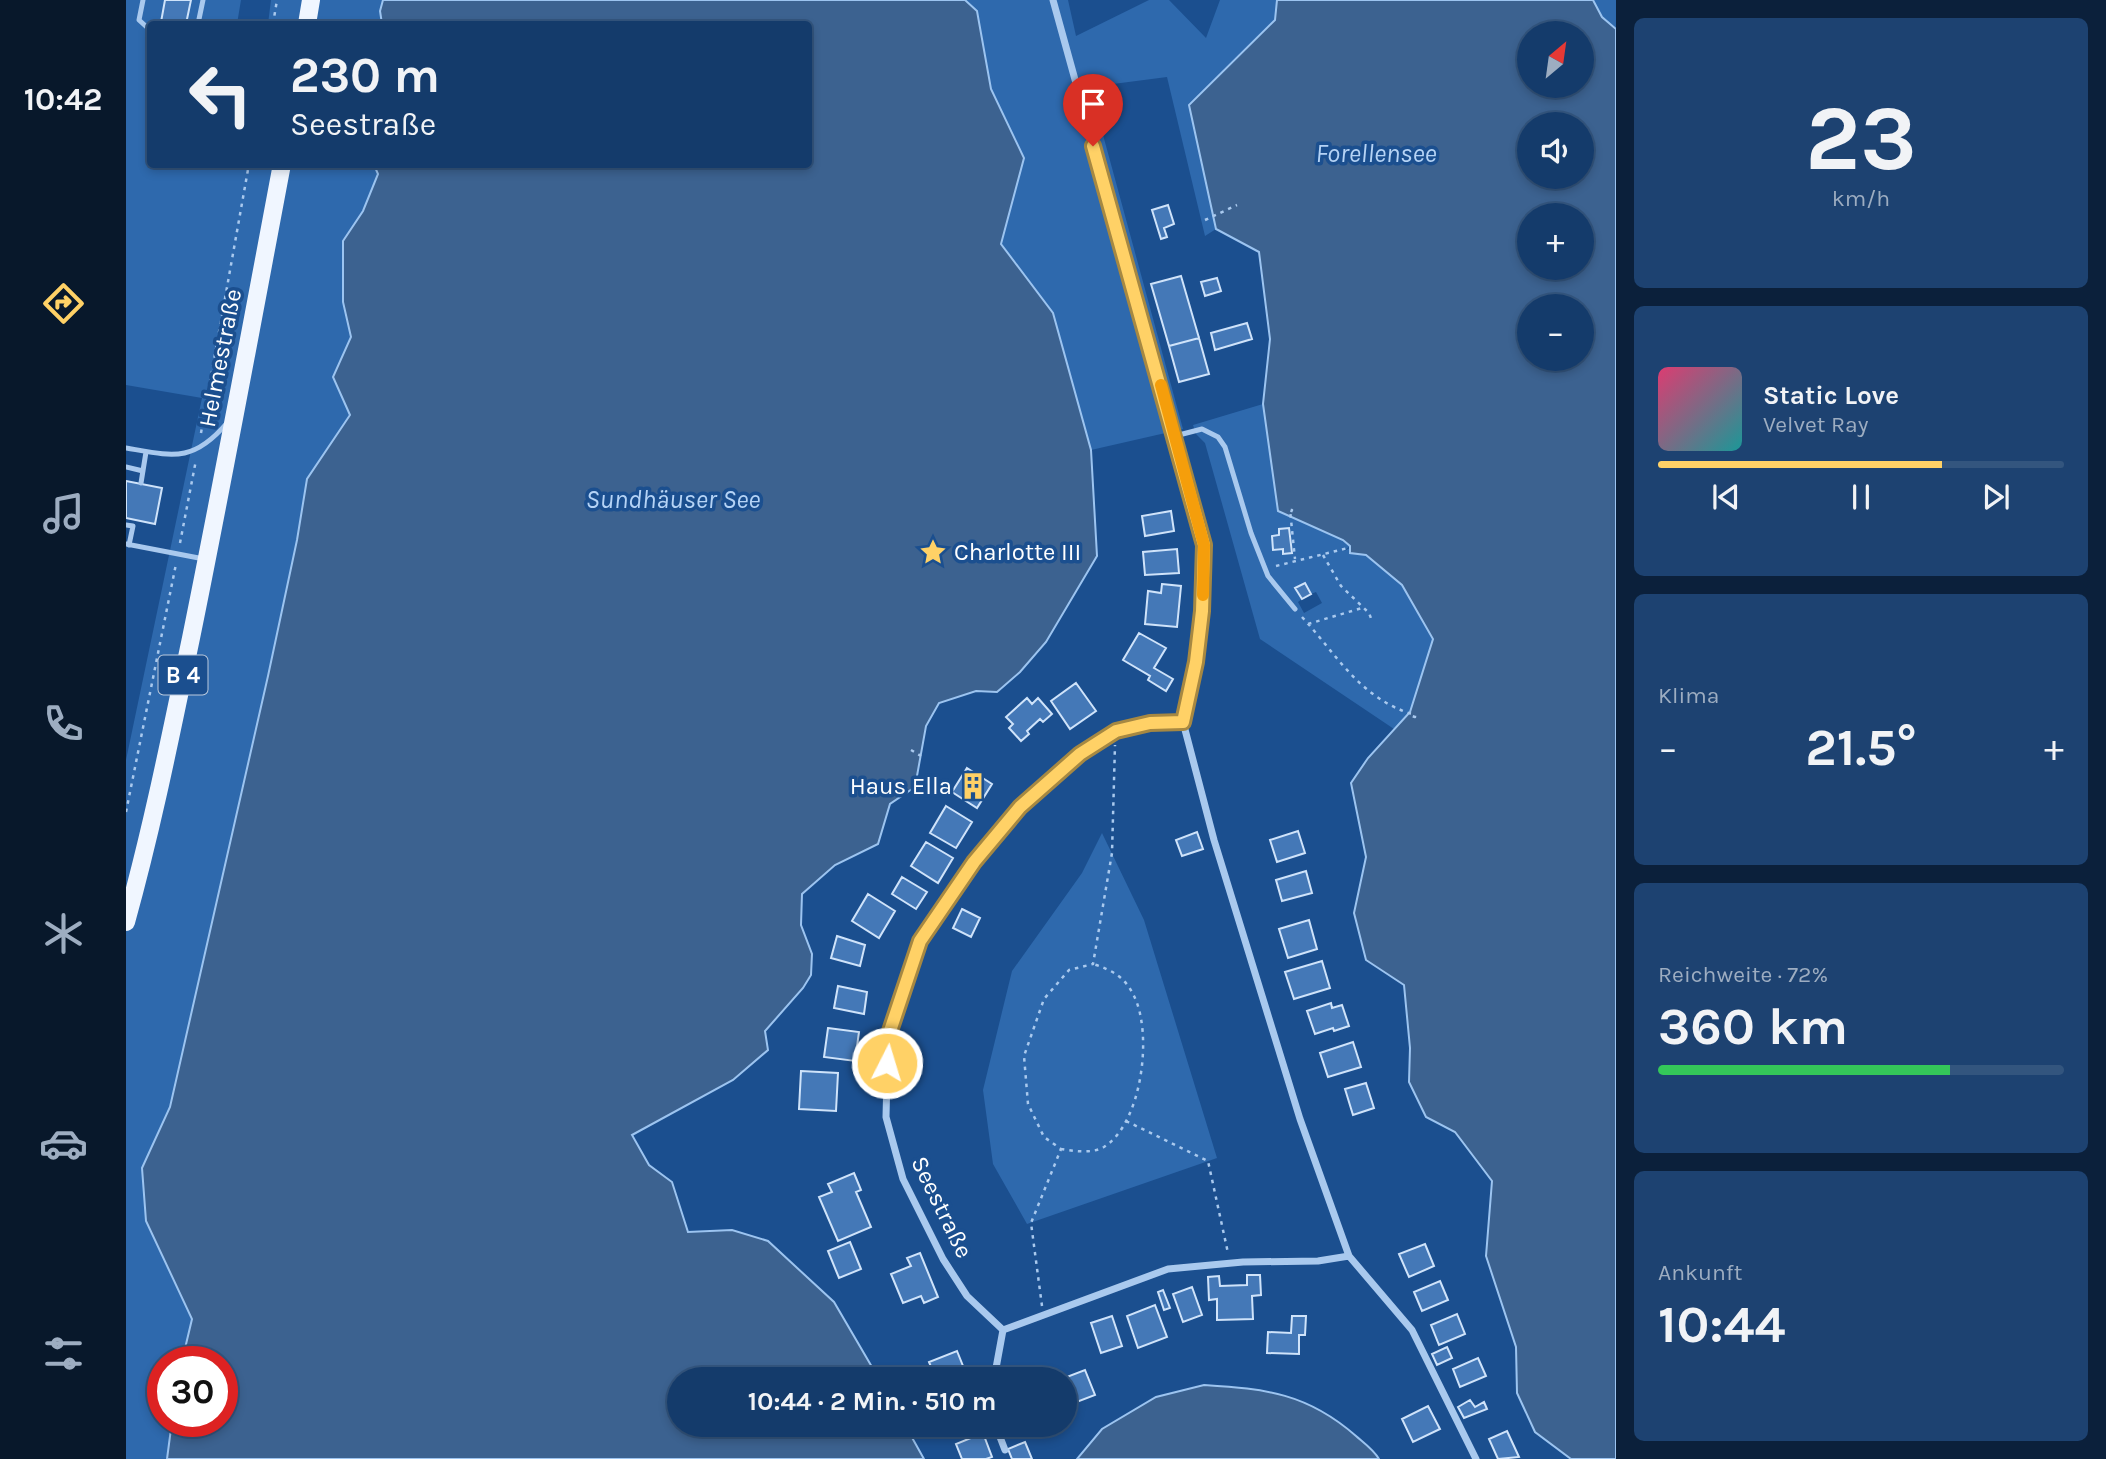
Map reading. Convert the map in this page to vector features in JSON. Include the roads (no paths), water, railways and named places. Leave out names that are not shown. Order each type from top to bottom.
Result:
[{"type":"main road","points":[[308,21],[311,0]]},
{"type":"main road","name":"Helmestraße","points":[[126,922],[154,814],[207,560],[281,168]]},
{"type":"street","points":[[1052,0],[1204,545],[1201,624],[1183,722],[1214,840],[1300,1119],[1349,1256],[1412,1330],[1476,1459]]},
{"type":"street","name":"Seestraße","points":[[1003,1330],[968,1296],[943,1259],[903,1179],[886,1117],[888,1037],[920,941],[974,862],[1020,807],[1080,754],[1116,731],[1150,723],[1183,722]]},
{"type":"street","points":[[996,1367],[1003,1330],[1168,1269],[1231,1263],[1318,1261],[1349,1256]]},
{"type":"street","points":[[1000,1437],[1004,1450]]},
{"type":"lane","points":[[143,0],[139,20],[147,27]]},
{"type":"lane","points":[[199,21],[203,0]]},
{"type":"lane","points":[[126,449],[175,456],[198,449],[218,433],[233,415]]},
{"type":"lane","points":[[1175,436],[1202,429],[1218,438],[1225,447],[1251,533],[1266,569],[1295,609]]},
{"type":"lane","points":[[141,483],[146,452]]},
{"type":"lane","points":[[126,467],[143,471]]},
{"type":"lane","points":[[131,524],[128,544],[207,560]]},
{"type":"water","name":"Sundhäuser See","points":[[383,0],[965,0],[977,11],[991,89],[1024,158],[1001,244],[1053,313],[1091,450],[1097,556],[1046,642],[1020,672],[997,692],[976,691],[939,703],[926,726],[915,787],[890,804],[878,844],[835,865],[802,894],[801,925],[812,954],[811,975],[765,1031],[768,1050],[733,1080],[632,1135],[649,1165],[672,1182],[688,1232],[732,1230],[768,1241],[834,1302],[872,1367],[667,1367],[667,1437],[912,1437],[924,1459],[167,1459],[170,1437],[238,1437],[238,1346],[186,1346],[192,1319],[146,1221],[142,1168],[170,1107],[268,676],[307,479],[350,415],[333,377],[351,337],[343,302],[343,241],[363,211],[378,174],[375,168],[812,168],[812,21],[382,21],[380,11]]},
{"type":"water","name":"Forellensee","points":[[1277,0],[1593,0],[1602,17],[1616,29],[1616,1459],[1571,1459],[1535,1432],[1517,1393],[1516,1347],[1486,1256],[1492,1181],[1455,1132],[1426,1117],[1409,1082],[1410,1048],[1404,985],[1366,960],[1354,913],[1366,857],[1351,783],[1368,758],[1410,712],[1433,639],[1402,585],[1366,555],[1350,553],[1350,546],[1343,540],[1278,511],[1263,404],[1270,339],[1259,252],[1216,229],[1189,105],[1275,20]]},
{"type":"water","points":[[1204,1385],[1266,1392],[1303,1402],[1338,1422],[1369,1447],[1379,1459],[1077,1459],[1102,1429],[1156,1397]]},
{"type":"place","name":"Charlotte III","points":[[933,552]]},
{"type":"place","name":"Haus Ella","points":[[973,786]]}]
